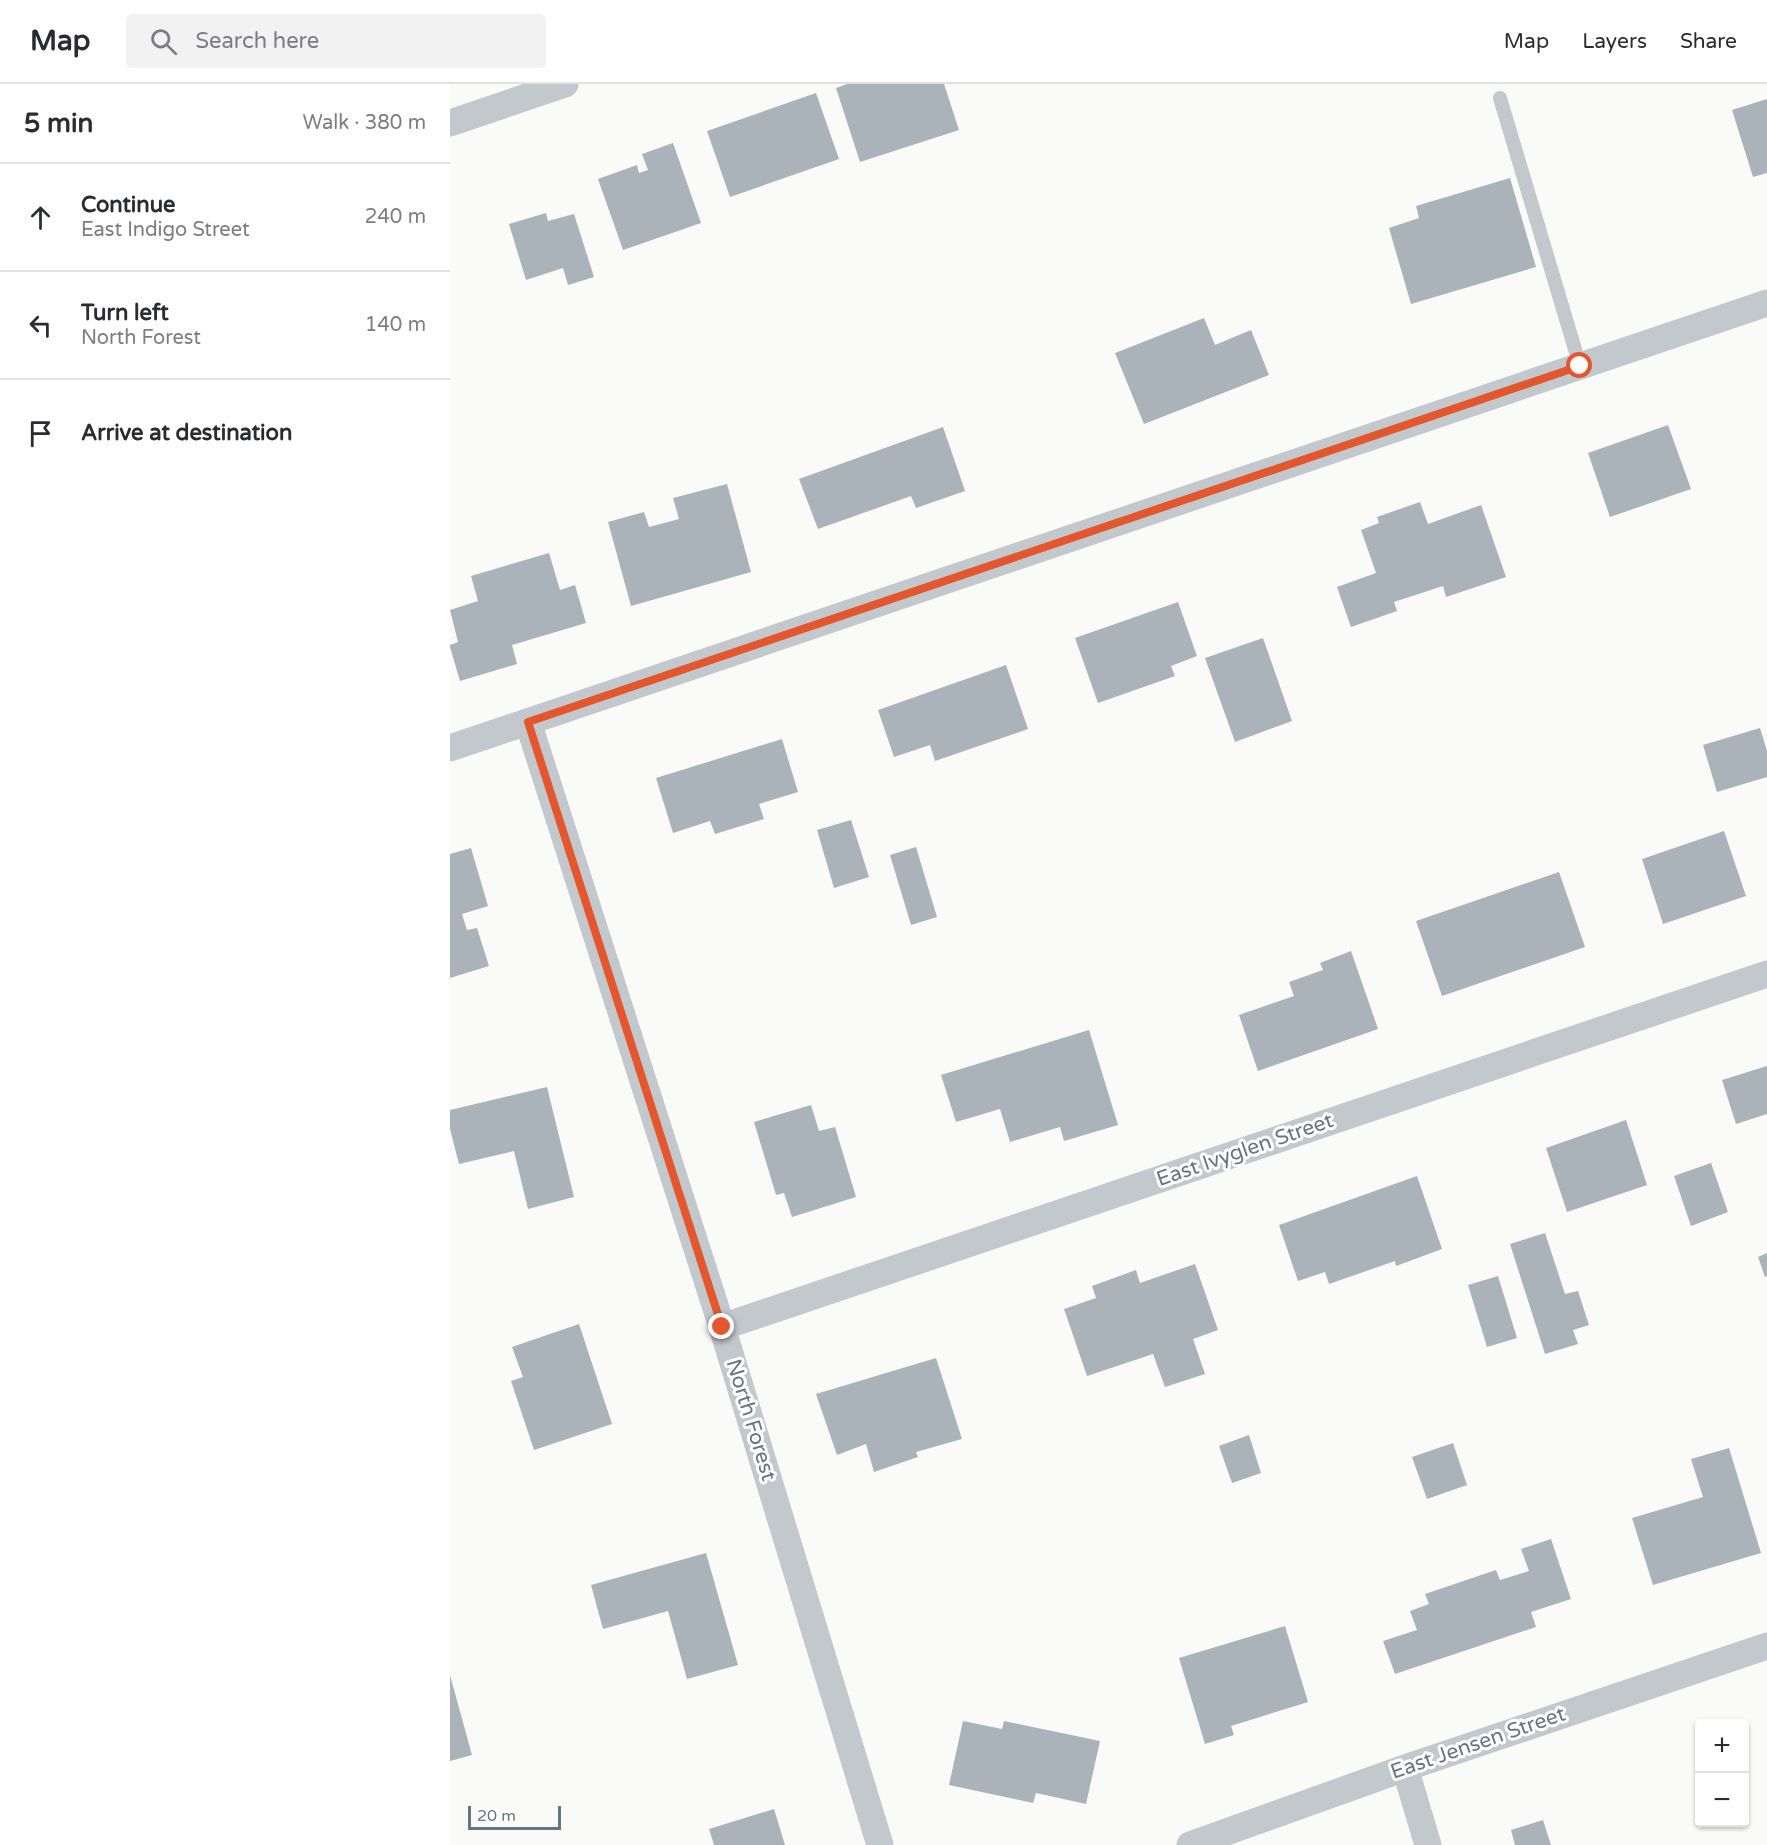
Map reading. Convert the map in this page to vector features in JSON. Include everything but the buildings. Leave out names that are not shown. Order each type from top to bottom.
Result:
[{"type":"street","points":[[450,123],[565,84]]},
{"type":"street","points":[[450,748],[1767,303]]},
{"type":"street","name":"North Forest","points":[[528,722],[722,1327],[880,1845]]},
{"type":"street","name":"East Ivyglen Street","points":[[722,1327],[1767,974]]},
{"type":"street","name":"East Jensen Street","points":[[1190,1845],[1405,1768],[1767,1646]]},
{"type":"street","points":[[1405,1768],[1428,1845]]},
{"type":"lane","points":[[1500,98],[1580,366]]},
{"type":"route","points":[[722,1327],[528,722],[1580,366]]}]
